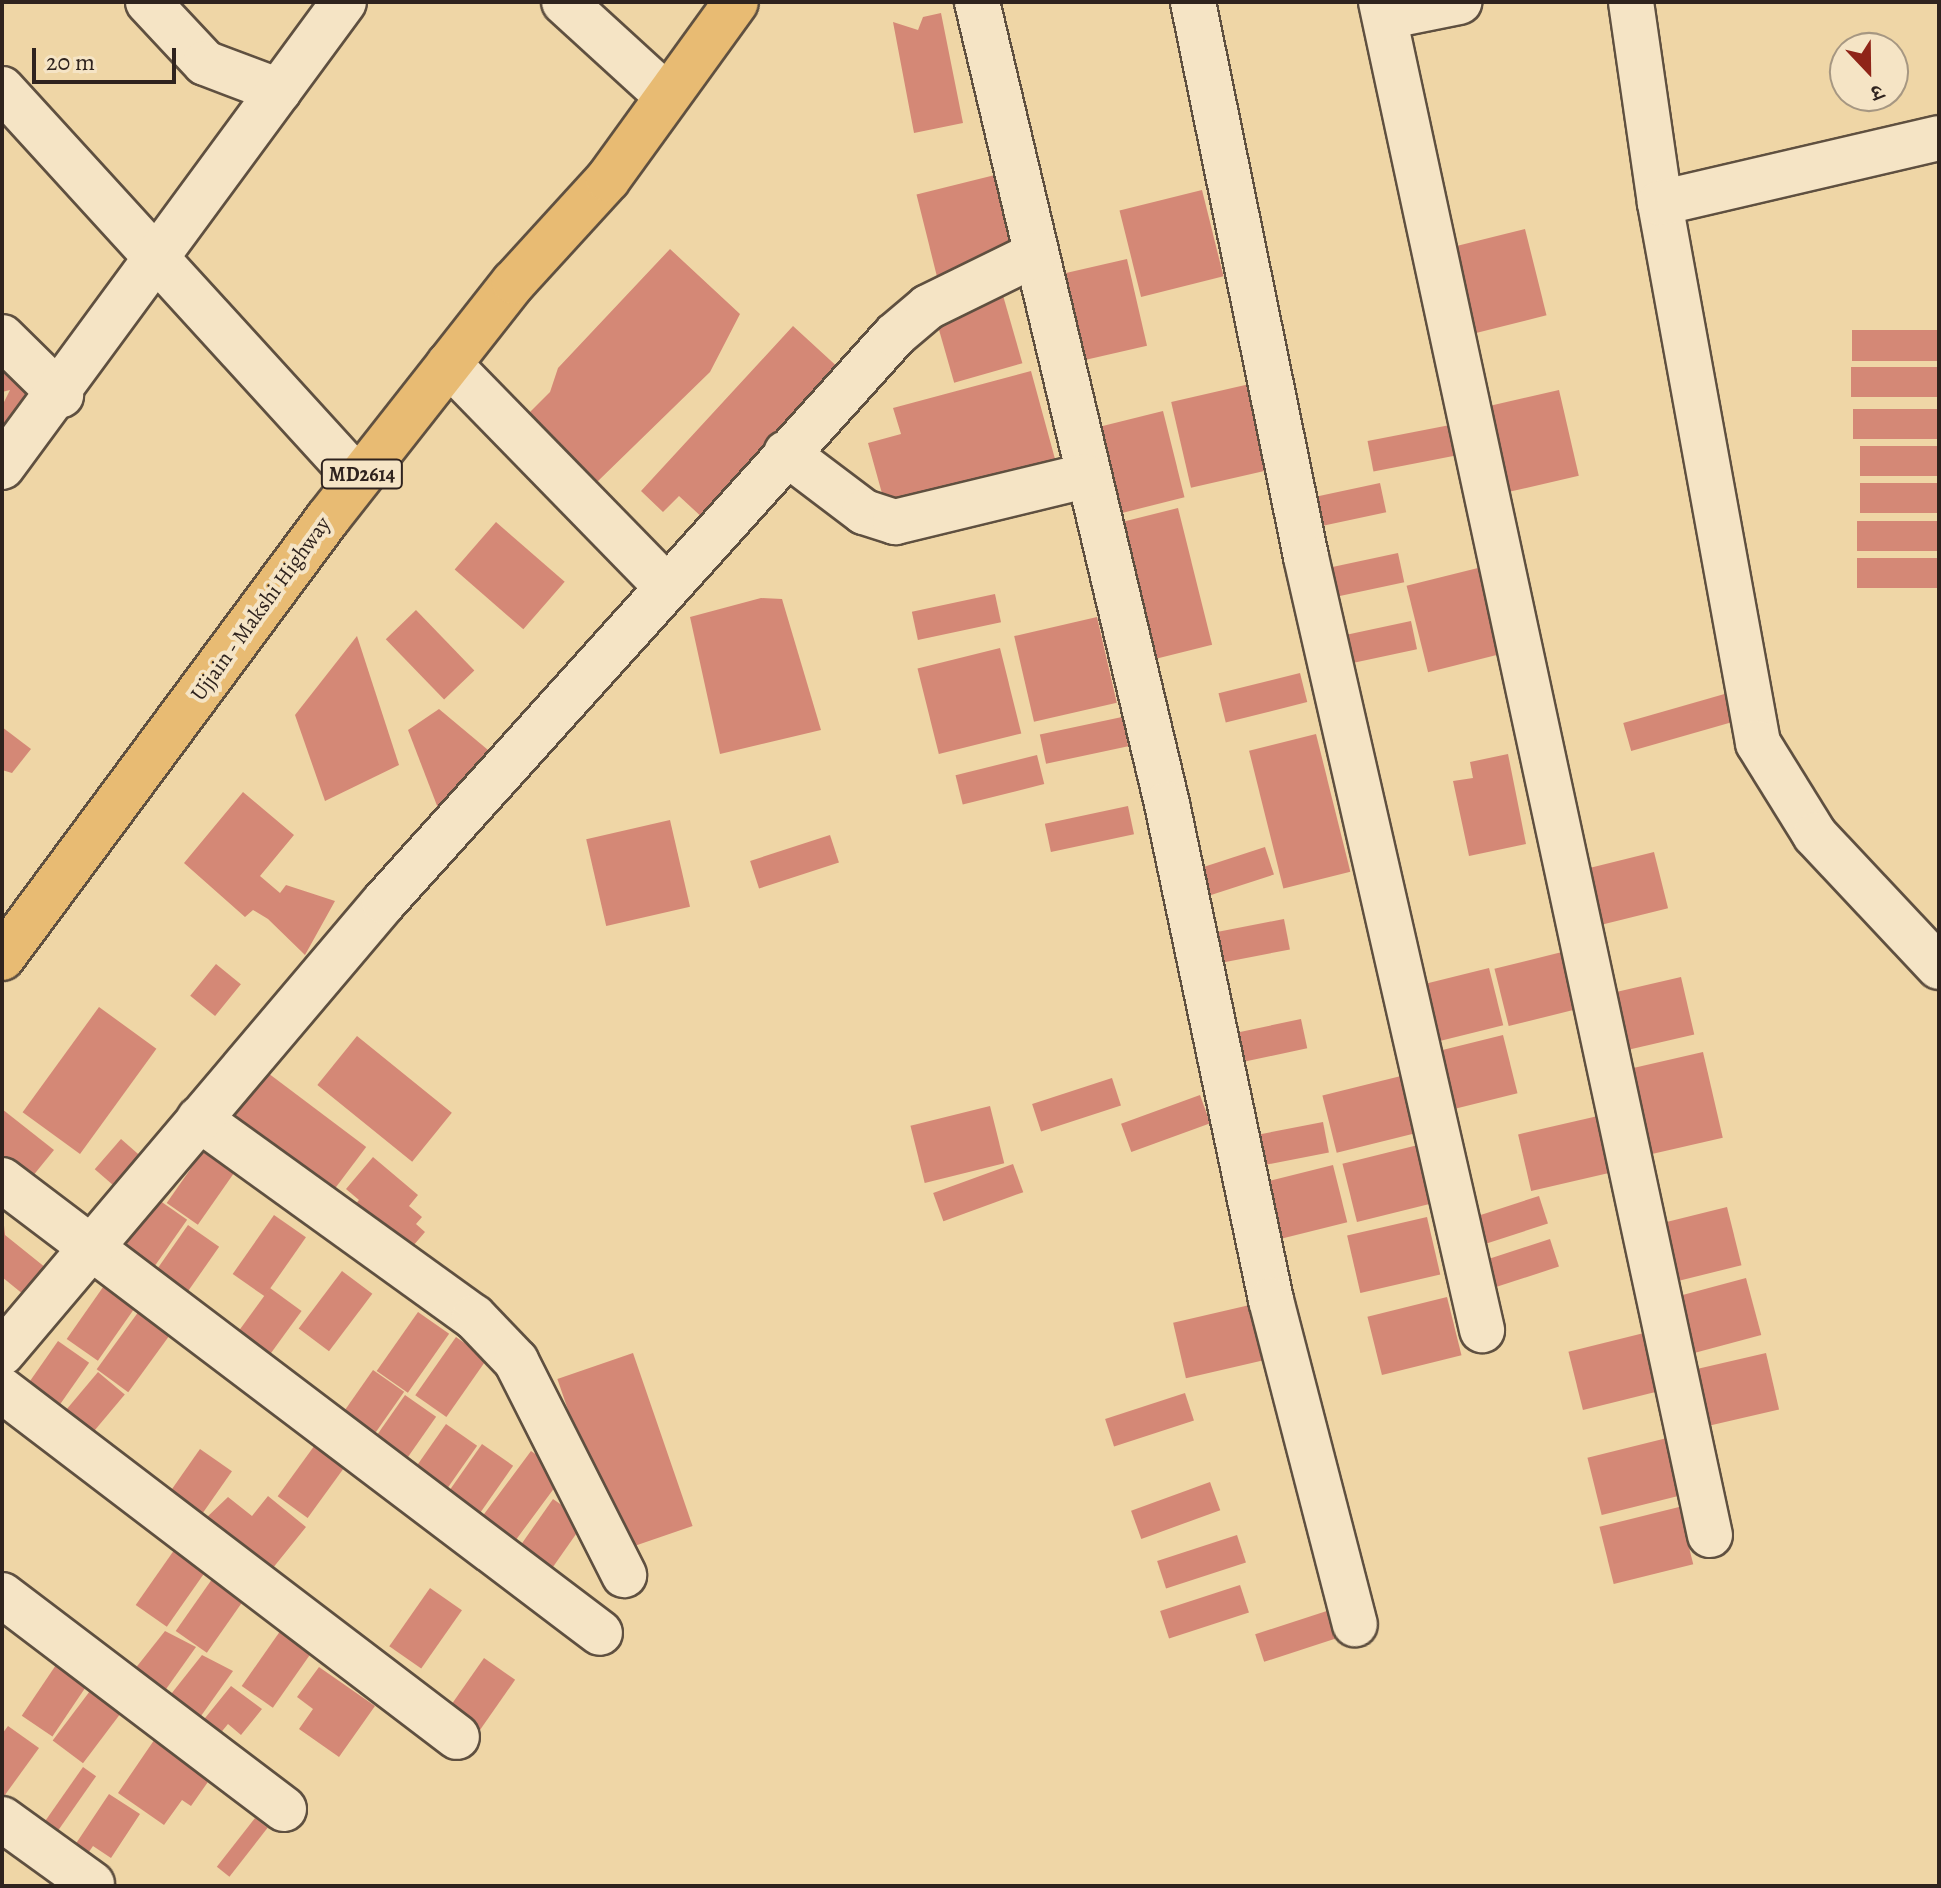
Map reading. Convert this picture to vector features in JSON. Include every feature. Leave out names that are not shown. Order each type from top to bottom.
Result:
[{"type":"main road","name":"Ujjain - Makshi Highway","points":[[2,958],[358,479],[449,364],[608,179],[736,2]]},
{"type":"street","points":[[148,2],[205,63],[279,91]]},
{"type":"street","points":[[2,467],[61,395],[344,2]]},
{"type":"street","points":[[564,2],[666,95]]},
{"type":"street","points":[[977,2],[1085,476],[1167,804],[1271,1300],[1355,1624]]},
{"type":"street","points":[[1193,2],[1306,557],[1482,1330]]},
{"type":"street","points":[[1459,2],[1383,9],[1710,1535]]},
{"type":"street","points":[[1631,2],[1660,203],[1758,743],[1815,835],[1939,967]]},
{"type":"street","points":[[2,89],[358,479]]},
{"type":"street","points":[[1660,203],[1939,138]]},
{"type":"street","points":[[2,1353],[199,1119],[665,585],[895,335],[928,307],[1034,255]]},
{"type":"street","points":[[2,337],[61,395]]},
{"type":"street","points":[[449,364],[665,585]]},
{"type":"street","points":[[786,453],[864,512],[895,522],[1085,476]]},
{"type":"street","points":[[199,1119],[474,1317],[516,1361],[624,1575]]},
{"type":"street","points":[[2,1180],[600,1633]]},
{"type":"street","points":[[2,1390],[457,1737]]},
{"type":"street","points":[[2,1595],[284,1809]]},
{"type":"street","points":[[2,1819],[92,1884]]},
{"type":"building","points":[[941,13],[963,123],[914,133],[893,22],[918,30],[923,17]]},
{"type":"building","points":[[999,174],[1021,260],[938,281],[917,195]]},
{"type":"building","points":[[1202,190],[1224,276],[1141,297],[1120,211]]},
{"type":"building","points":[[1525,229],[1547,315],[1464,336],[1443,250]]},
{"type":"building","points":[[670,249],[740,314],[710,372],[597,482],[529,413],[550,392],[558,368]]},
{"type":"building","points":[[1127,259],[1147,346],[1064,365],[1044,278]]},
{"type":"building","points":[[1002,292],[1022,363],[954,383],[934,312]]},
{"type":"building","points":[[793,326],[842,371],[705,520],[679,496],[663,512],[641,491]]},
{"type":"building","points":[[1852,330],[1939,330],[1939,361],[1852,361]]},
{"type":"building","points":[[1851,367],[1939,367],[1939,397],[1851,397]]},
{"type":"building","points":[[4,370],[38,399],[2,441],[2,406],[10,390],[2,392]]},
{"type":"building","points":[[1031,371],[1058,470],[888,515],[868,443],[901,434],[893,408]]},
{"type":"building","points":[[1254,383],[1274,469],[1191,488],[1171,402]]},
{"type":"building","points":[[1559,390],[1579,476],[1496,495],[1476,409]]},
{"type":"building","points":[[1853,409],[1939,409],[1939,439],[1853,439]]},
{"type":"building","points":[[1163,411],[1185,497],[1102,518],[1081,432]]},
{"type":"building","points":[[1450,425],[1456,455],[1373,471],[1368,441]]},
{"type":"building","points":[[1860,446],[1939,446],[1939,476],[1860,476]]},
{"type":"building","points":[[1380,483],[1386,512],[1303,530],[1297,501]]},
{"type":"building","points":[[1860,483],[1939,483],[1939,513],[1860,513]]},
{"type":"building","points":[[1178,508],[1212,645],[1146,661],[1112,524]]},
{"type":"building","points":[[1857,521],[1939,521],[1939,551],[1857,551]]},
{"type":"building","points":[[496,522],[565,582],[523,629],[455,570]]},
{"type":"building","points":[[1398,553],[1404,582],[1321,600],[1315,571]]},
{"type":"building","points":[[1857,558],[1939,558],[1939,588],[1857,588]]},
{"type":"building","points":[[1490,565],[1512,651],[1428,672],[1407,586]]},
{"type":"building","points":[[995,594],[1001,622],[918,640],[912,612]]},
{"type":"building","points":[[761,598],[782,599],[821,730],[720,754],[690,617]]},
{"type":"building","points":[[416,610],[474,670],[444,700],[386,639]]},
{"type":"building","points":[[1097,617],[1117,703],[1034,722],[1014,636]]},
{"type":"building","points":[[1411,621],[1417,649],[1334,667],[1328,639]]},
{"type":"building","points":[[357,636],[399,765],[325,801],[295,715]]},
{"type":"building","points":[[1000,648],[1021,733],[939,754],[918,669]]},
{"type":"building","points":[[1300,673],[1307,702],[1226,722],[1218,693]]},
{"type":"building","points":[[1728,693],[1736,721],[1631,751],[1623,723]]},
{"type":"building","points":[[439,709],[494,755],[441,816],[408,730]]},
{"type":"building","points":[[1122,717],[1128,746],[1046,764],[1040,734]]},
{"type":"building","points":[[2,727],[31,749],[12,773],[2,770]]},
{"type":"building","points":[[1316,734],[1350,872],[1283,888],[1249,751]]},
{"type":"building","points":[[1508,754],[1526,844],[1469,856],[1453,781],[1473,778],[1470,762]]},
{"type":"building","points":[[1037,755],[1044,784],[963,804],[955,775]]},
{"type":"building","points":[[243,792],[294,835],[260,876],[280,893],[286,885],[335,901],[305,955],[268,919],[253,910],[245,917],[184,863]]},
{"type":"building","points":[[1128,806],[1134,834],[1051,852],[1045,824]]},
{"type":"building","points":[[670,820],[690,907],[606,926],[586,839]]},
{"type":"building","points":[[830,835],[839,863],[759,889],[750,861]]},
{"type":"building","points":[[1265,847],[1274,875],[1194,901],[1185,873]]},
{"type":"building","points":[[1654,852],[1668,908],[1589,928],[1575,872]]},
{"type":"building","points":[[1284,919],[1290,949],[1207,965],[1202,935]]},
{"type":"building","points":[[1574,949],[1588,1006],[1509,1026],[1494,969]]},
{"type":"building","points":[[216,964],[241,984],[215,1016],[190,996]]},
{"type":"building","points":[[1489,968],[1503,1025],[1425,1045],[1410,988]]},
{"type":"building","points":[[1681,977],[1694,1034],[1614,1053],[1601,995]]},
{"type":"building","points":[[99,1007],[156,1049],[80,1154],[23,1112]]},
{"type":"building","points":[[1301,1019],[1307,1048],[1225,1066],[1219,1036]]},
{"type":"building","points":[[1503,1035],[1518,1093],[1438,1113],[1423,1055]]},
{"type":"building","points":[[357,1036],[452,1113],[412,1162],[317,1085]]},
{"type":"building","points":[[1703,1052],[1723,1138],[1640,1157],[1620,1071]]},
{"type":"building","points":[[256,1064],[366,1147],[326,1200],[216,1117]]},
{"type":"building","points":[[1401,1076],[1415,1133],[1337,1153],[1322,1096]]},
{"type":"building","points":[[1112,1078],[1121,1106],[1041,1132],[1032,1104]]},
{"type":"building","points":[[1200,1095],[1210,1123],[1131,1152],[1121,1124]]},
{"type":"building","points":[[990,1106],[1004,1163],[925,1183],[910,1126]]},
{"type":"building","points":[[2,1109],[54,1150],[23,1188],[2,1172]]},
{"type":"building","points":[[1598,1116],[1611,1173],[1531,1191],[1518,1134]]},
{"type":"building","points":[[1323,1122],[1329,1152],[1245,1169],[1240,1138]]},
{"type":"building","points":[[121,1139],[146,1161],[120,1191],[95,1169]]},
{"type":"building","points":[[208,1144],[239,1166],[198,1225],[167,1203]]},
{"type":"building","points":[[1422,1144],[1437,1202],[1357,1222],[1342,1164]]},
{"type":"building","points":[[373,1157],[418,1195],[409,1206],[422,1217],[416,1224],[425,1232],[400,1261],[346,1216],[359,1200],[346,1189]]},
{"type":"building","points":[[1013,1164],[1023,1192],[943,1221],[933,1193]]},
{"type":"building","points":[[1333,1165],[1347,1222],[1268,1242],[1253,1185]]},
{"type":"building","points":[[1539,1196],[1548,1224],[1468,1250],[1459,1222]]},
{"type":"building","points":[[156,1198],[187,1220],[146,1279],[115,1257]]},
{"type":"building","points":[[2,1206],[5,1235],[51,1272],[29,1299],[2,1277]]},
{"type":"building","points":[[1727,1207],[1742,1265],[1662,1285],[1647,1227]]},
{"type":"building","points":[[274,1215],[306,1237],[265,1296],[233,1274]]},
{"type":"building","points":[[1427,1217],[1440,1274],[1360,1293],[1347,1235]]},
{"type":"building","points":[[188,1225],[219,1247],[178,1306],[147,1284]]},
{"type":"building","points":[[1550,1239],[1559,1267],[1479,1293],[1470,1265]]},
{"type":"building","points":[[342,1271],[372,1294],[329,1351],[299,1329]]},
{"type":"building","points":[[1746,1278],[1761,1335],[1683,1356],[1668,1299]]},
{"type":"building","points":[[108,1280],[139,1302],[98,1361],[67,1339]]},
{"type":"building","points":[[270,1288],[302,1311],[259,1369],[228,1346]]},
{"type":"building","points":[[1447,1297],[1462,1355],[1382,1375],[1367,1317]]},
{"type":"building","points":[[1254,1304],[1267,1360],[1186,1378],[1173,1323]]},
{"type":"building","points":[[139,1311],[171,1334],[128,1392],[97,1369]]},
{"type":"building","points":[[418,1312],[449,1334],[408,1393],[377,1371]]},
{"type":"building","points":[[1648,1332],[1663,1390],[1583,1410],[1568,1352]]},
{"type":"building","points":[[456,1337],[487,1359],[446,1417],[415,1395]]},
{"type":"building","points":[[58,1341],[89,1363],[48,1421],[17,1399]]},
{"type":"building","points":[[633,1353],[693,1526],[617,1552],[557,1379]]},
{"type":"building","points":[[1766,1353],[1779,1410],[1699,1428],[1686,1371]]},
{"type":"building","points":[[373,1370],[404,1392],[363,1451],[332,1429]]},
{"type":"building","points":[[98,1372],[125,1394],[80,1447],[54,1425]]},
{"type":"building","points":[[1185,1393],[1194,1421],[1114,1447],[1105,1419]]},
{"type":"building","points":[[405,1395],[436,1417],[395,1476],[364,1454]]},
{"type":"building","points":[[446,1424],[477,1446],[436,1504],[405,1482]]},
{"type":"building","points":[[320,1438],[350,1460],[308,1518],[278,1496]]},
{"type":"building","points":[[1667,1438],[1681,1495],[1602,1515],[1587,1458]]},
{"type":"building","points":[[482,1444],[513,1466],[472,1525],[441,1503]]},
{"type":"building","points":[[200,1449],[232,1471],[191,1530],[159,1507]]},
{"type":"building","points":[[531,1451],[550,1464],[549,1475],[558,1483],[504,1556],[470,1533]]},
{"type":"building","points":[[1210,1482],[1220,1510],[1141,1539],[1131,1511]]},
{"type":"building","points":[[268,1496],[306,1527],[264,1579],[204,1520],[228,1497],[252,1516]]},
{"type":"building","points":[[553,1499],[585,1521],[544,1580],[512,1558]]},
{"type":"building","points":[[1679,1507],[1693,1564],[1614,1584],[1599,1527]]},
{"type":"building","points":[[1237,1535],[1246,1563],[1166,1589],[1157,1561]]},
{"type":"building","points":[[177,1546],[208,1568],[167,1627],[136,1605]]},
{"type":"building","points":[[217,1572],[248,1594],[207,1653],[176,1631]]},
{"type":"building","points":[[1240,1585],[1249,1613],[1169,1639],[1160,1611]]},
{"type":"building","points":[[430,1588],[462,1610],[421,1669],[389,1646]]},
{"type":"building","points":[[1336,1608],[1345,1636],[1264,1662],[1255,1634]]},
{"type":"building","points":[[283,1627],[314,1649],[273,1708],[242,1686]]},
{"type":"building","points":[[165,1631],[196,1647],[154,1706],[123,1684]]},
{"type":"building","points":[[202,1655],[233,1671],[191,1730],[160,1708]]},
{"type":"building","points":[[62,1656],[93,1677],[52,1736],[22,1716]]},
{"type":"building","points":[[484,1658],[515,1680],[474,1738],[443,1716]]},
{"type":"building","points":[[319,1667],[375,1706],[339,1757],[299,1729],[313,1709],[297,1697]]},
{"type":"building","points":[[96,1683],[126,1706],[83,1763],[53,1741]]},
{"type":"building","points":[[231,1686],[262,1709],[241,1735],[228,1724],[213,1742],[197,1728]]},
{"type":"building","points":[[8,1726],[39,1748],[2,1799],[2,1734]]},
{"type":"building","points":[[161,1730],[210,1779],[191,1806],[182,1800],[164,1825],[118,1793]]},
{"type":"building","points":[[83,1767],[96,1776],[48,1844],[35,1835]]},
{"type":"building","points":[[109,1794],[140,1814],[111,1858],[93,1846],[82,1862],[69,1854]]},
{"type":"building","points":[[255,1818],[268,1828],[229,1877],[217,1867]]}]
